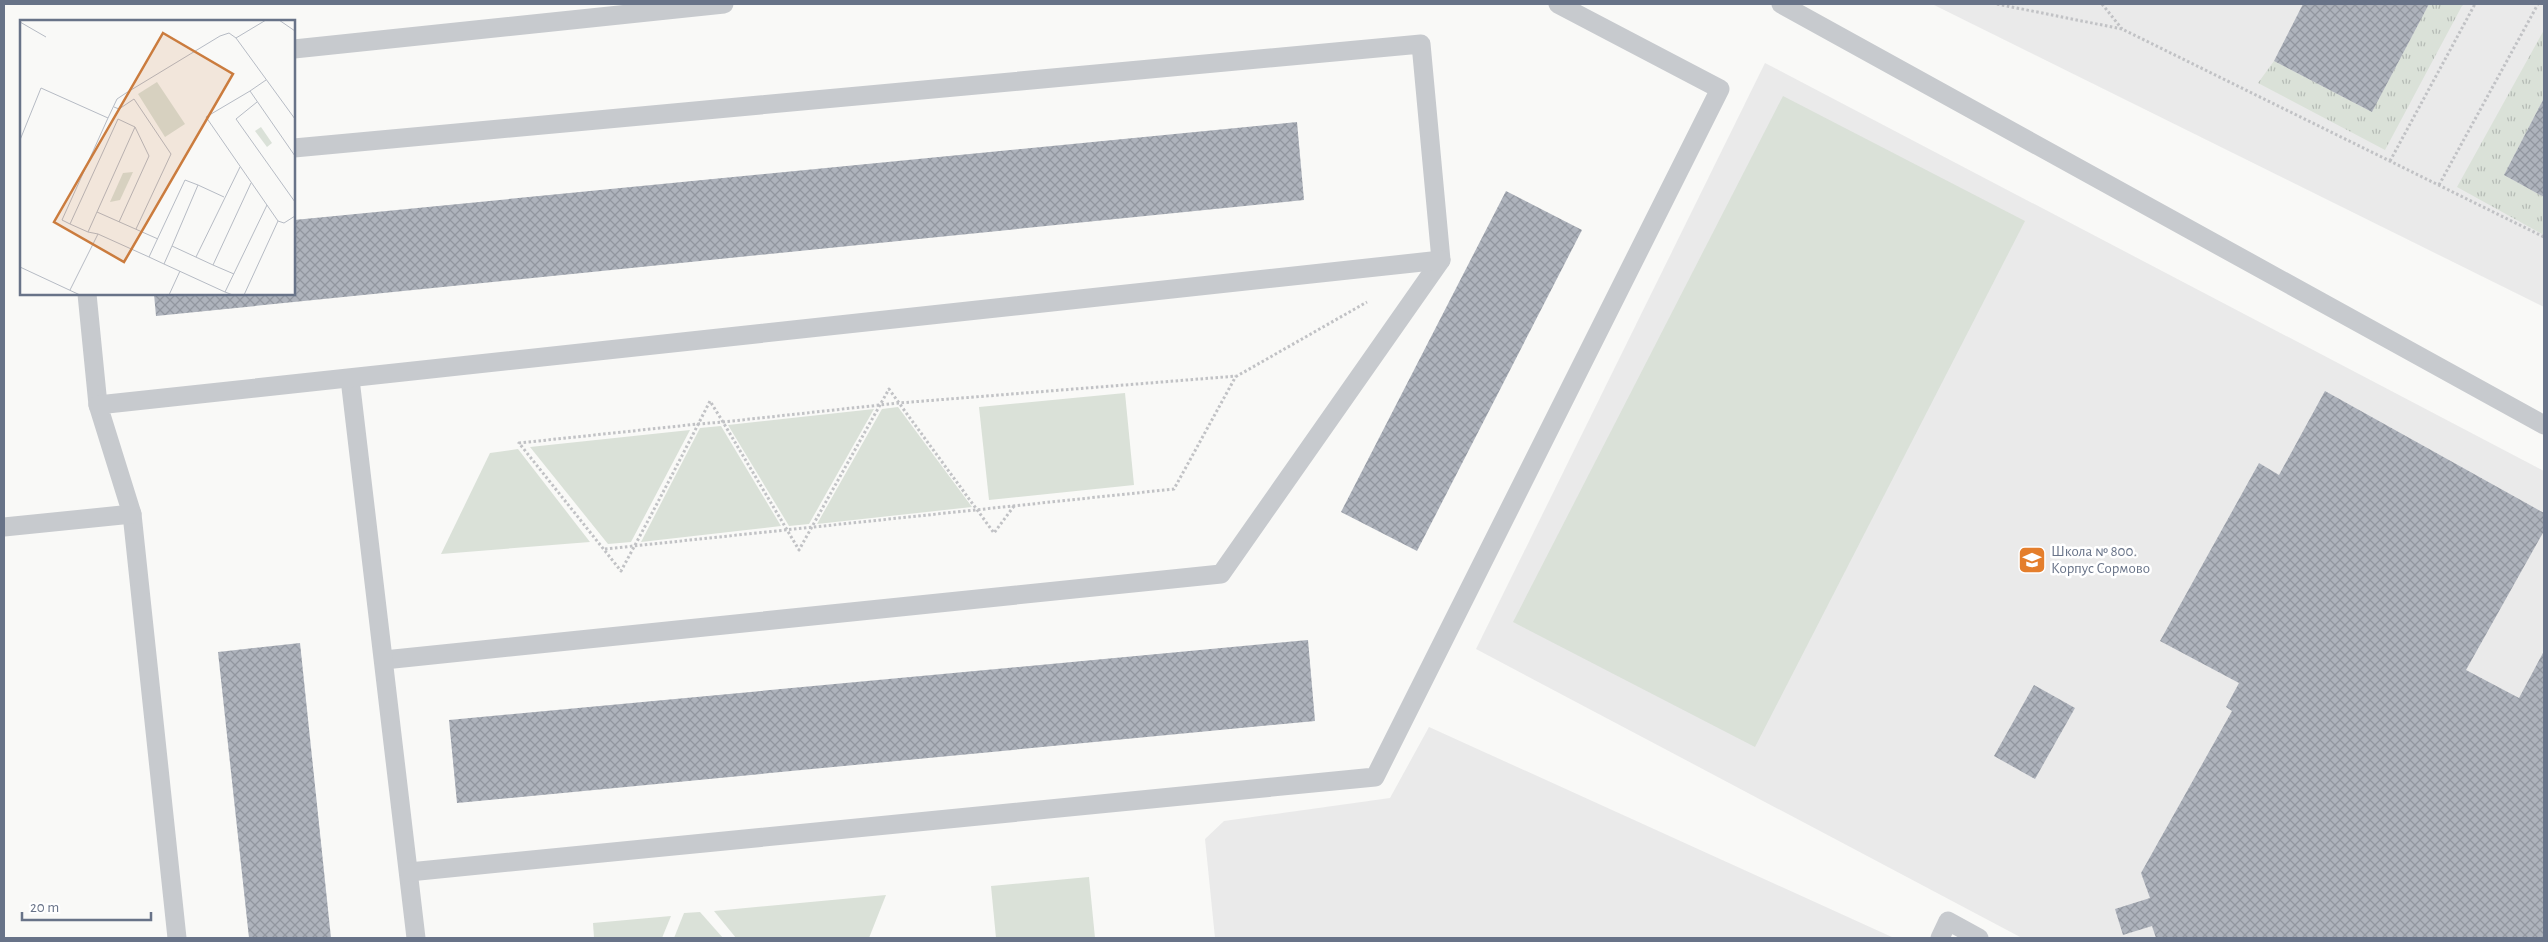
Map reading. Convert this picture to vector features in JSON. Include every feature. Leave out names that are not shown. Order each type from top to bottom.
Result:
[{"type":"lane","points":[[295,49],[724,4]]},
{"type":"lane","points":[[409,872],[1376,777],[1720,89],[1558,4]]},
{"type":"lane","points":[[1781,4],[2544,426]]},
{"type":"lane","points":[[295,148],[1421,44],[1441,260],[1221,574],[384,660]]},
{"type":"lane","points":[[98,405],[1441,260]]},
{"type":"lane","points":[[87,295],[98,405],[132,514],[177,938]]},
{"type":"lane","points":[[350,379],[416,938]]},
{"type":"lane","points":[[4,527],[132,514]]},
{"type":"lane","points":[[1940,938],[1948,921],[1979,938]]},
{"type":"path","points":[[1997,4],[2122,29],[2544,237]]},
{"type":"path","points":[[2102,4],[2122,29]]},
{"type":"path","points":[[2390,161],[2475,4]]},
{"type":"path","points":[[2439,185],[2538,4]]},
{"type":"path","points":[[1014,506],[994,533],[900,403],[889,389],[880,405],[811,527],[799,550],[723,422],[710,401],[698,424],[622,571],[519,443],[698,424],[723,422],[880,405],[900,403],[1237,376],[1373,298]]},
{"type":"path","points":[[605,549],[1174,489],[1237,376]]},
{"type":"shaded area","points":[[1932,4],[2544,4],[2544,307]]},
{"type":"shaded area","name":"Школа № 800. Корпус Сормово","points":[[1765,63],[2544,471],[2544,938],[2022,938],[1476,649]]},
{"type":"shaded area","points":[[1429,727],[1894,938],[1215,938],[1205,839],[1224,821],[1390,798]]},
{"type":"green space","points":[[2429,4],[2463,4],[2385,150],[2258,83],[2274,61],[2372,112]]},
{"type":"green space","points":[[2544,30],[2544,98],[2504,175],[2544,197],[2544,235],[2457,187]]},
{"type":"green space","points":[[1783,96],[2025,221],[1755,747],[1513,622]]},
{"type":"green space","points":[[1125,393],[1134,485],[989,500],[979,407]]},
{"type":"green space","points":[[898,407],[972,507],[817,524],[882,409]]},
{"type":"green space","points":[[874,409],[809,524],[789,526],[728,425]]},
{"type":"green space","points":[[721,426],[781,526],[641,542],[700,428]]},
{"type":"green space","points":[[690,430],[631,542],[608,544],[530,447]]},
{"type":"green space","points":[[518,449],[590,542],[441,554],[490,453]]},
{"type":"green space","points":[[1089,877],[1095,938],[996,938],[991,886]]},
{"type":"green space","points":[[886,895],[869,938],[736,938],[714,911]]},
{"type":"green space","points":[[700,912],[723,938],[674,938],[684,913]]},
{"type":"green space","points":[[671,916],[662,938],[594,938],[593,923]]},
{"type":"building","points":[[2303,4],[2429,4],[2372,112],[2274,61]]},
{"type":"building","points":[[2544,98],[2544,197],[2504,175]]},
{"type":"building","points":[[1297,122],[1304,200],[156,316],[154,295],[295,295],[295,220]]},
{"type":"building","points":[[1506,191],[1582,230],[1417,551],[1341,512]]},
{"type":"building","points":[[2325,391],[2544,513],[2544,531],[2466,670],[2519,698],[2544,651],[2544,938],[2156,938],[2152,926],[2123,935],[2115,909],[2150,898],[2141,873],[2232,711],[2226,707],[2239,683],[2160,641],[2259,463],[2279,475]]},
{"type":"building","points":[[1308,640],[1315,721],[457,803],[449,720]]},
{"type":"building","points":[[300,643],[331,938],[249,938],[218,652]]},
{"type":"building","points":[[2034,685],[2075,708],[2035,779],[1994,756]]},
{"type":"place","name":"Школа № 800. Корпус Сормово","points":[[2032,560]]}]
